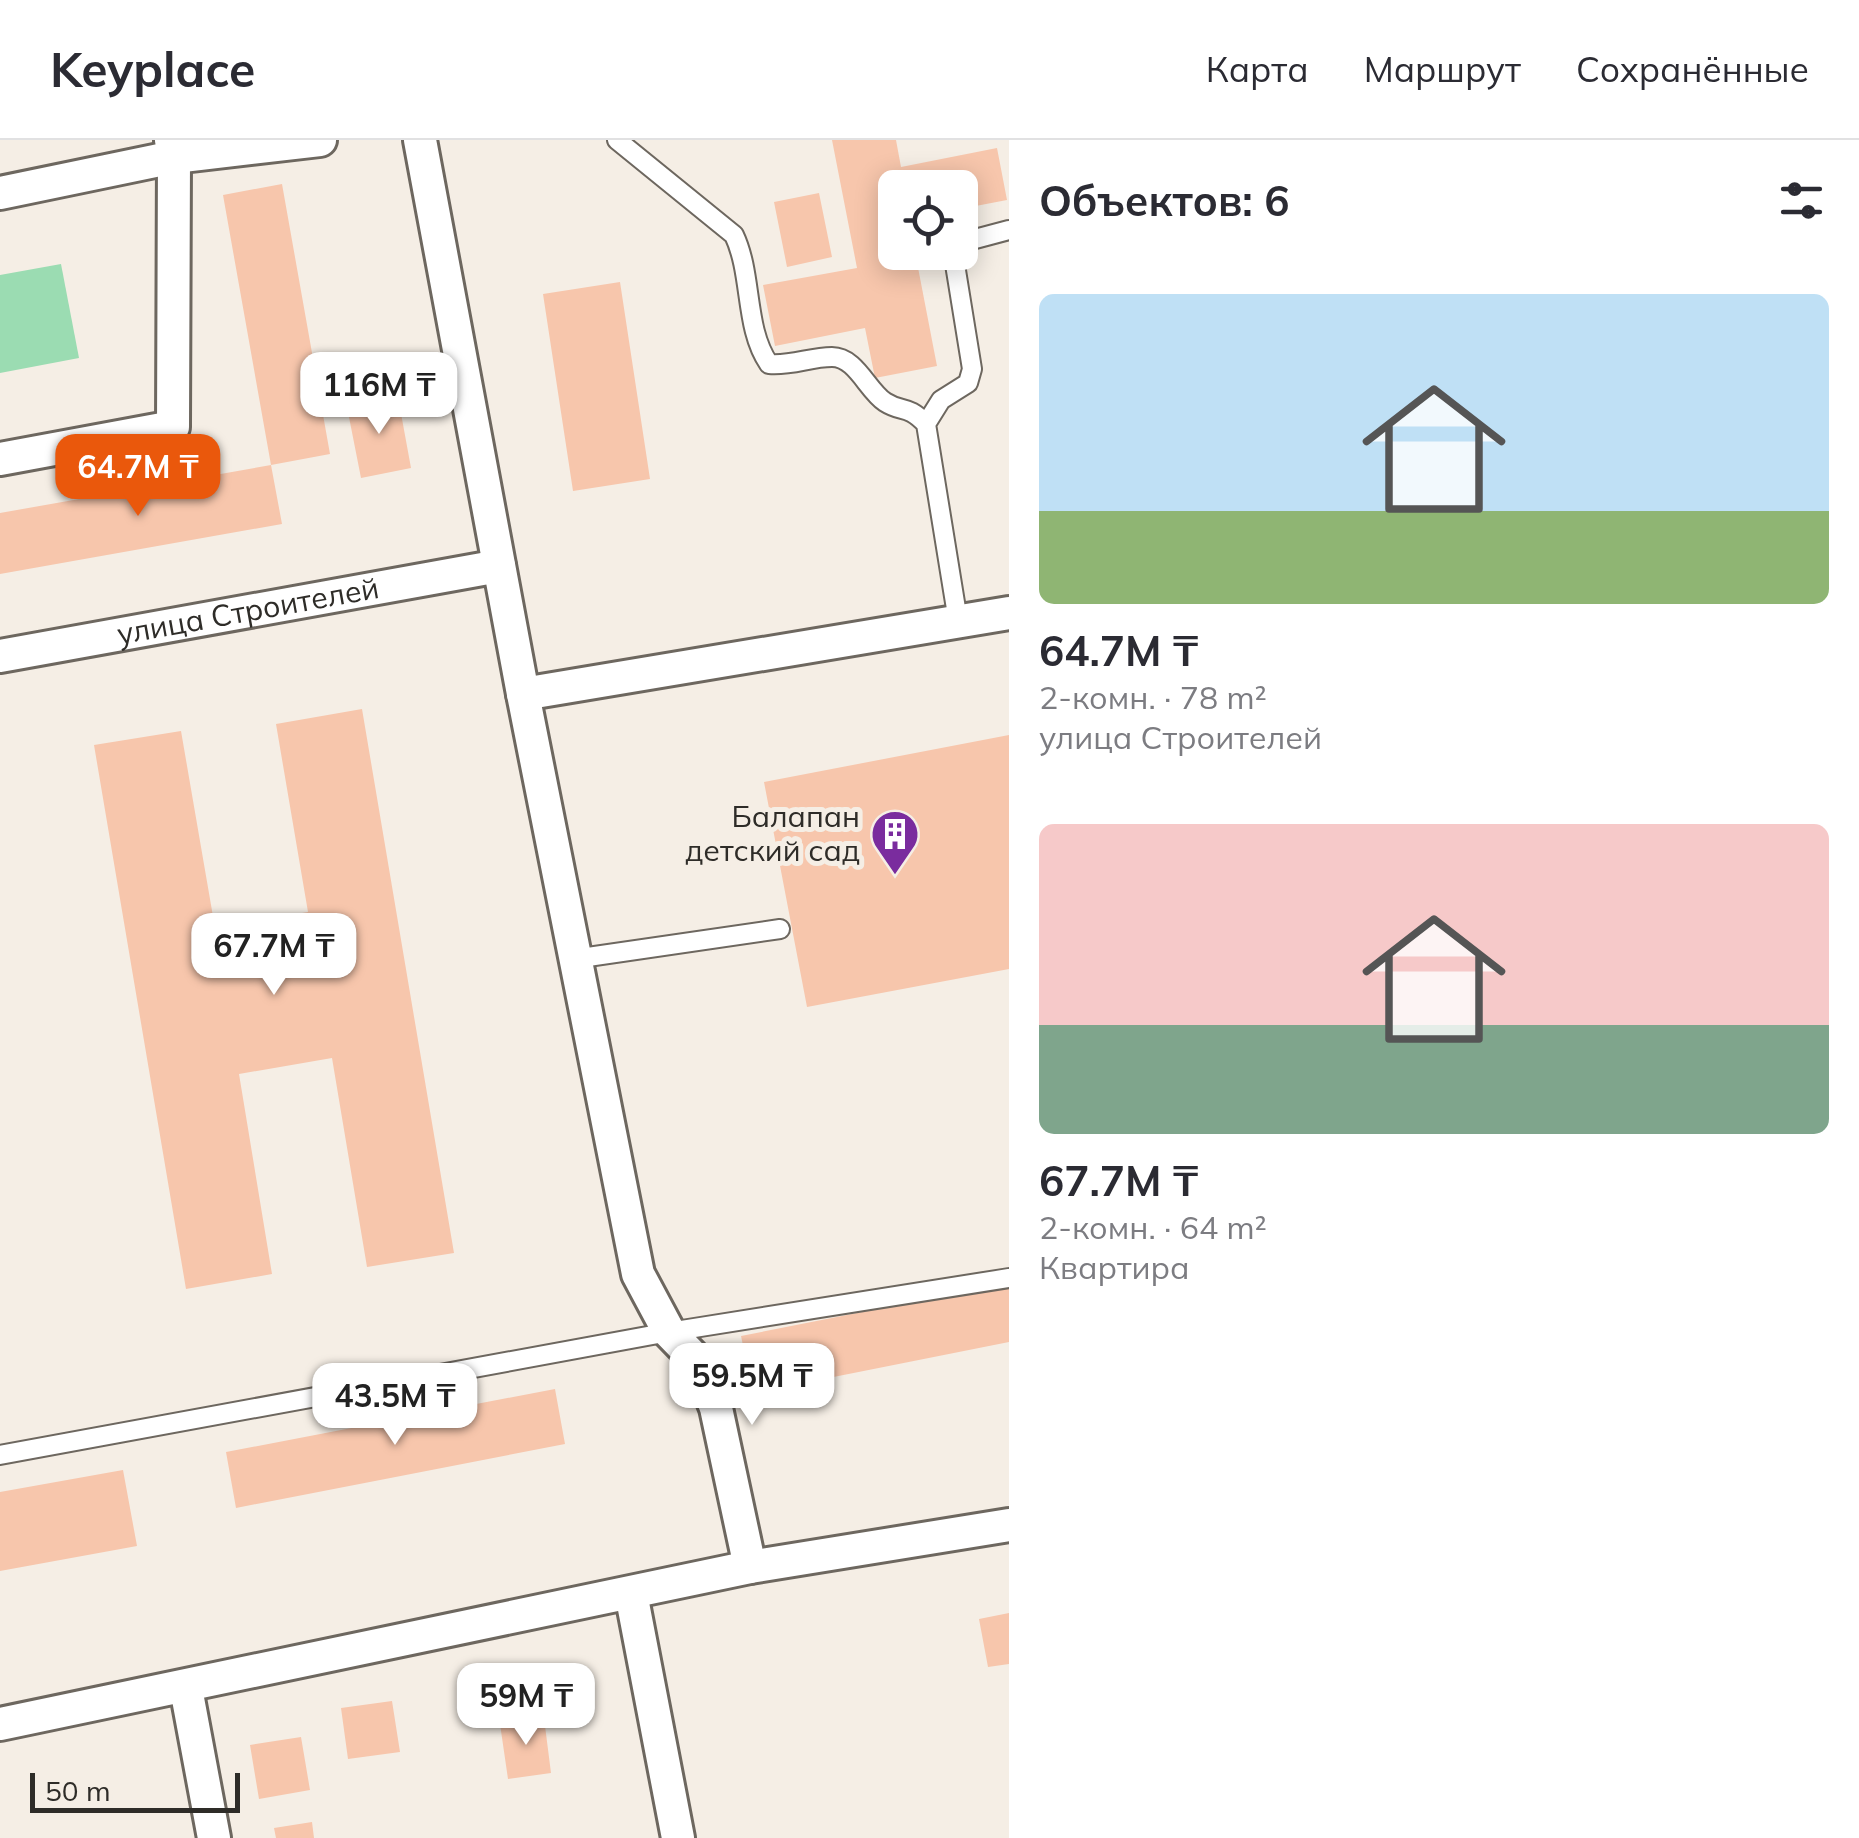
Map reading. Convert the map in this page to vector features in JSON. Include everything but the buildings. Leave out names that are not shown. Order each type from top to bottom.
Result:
[{"type":"street","points":[[0,194],[172,149],[320,140]]},
{"type":"street","points":[[420,140],[523,694],[638,1274],[669,1332],[698,1362],[716,1408],[750,1566]]},
{"type":"street","points":[[0,459],[173,427],[172,149]]},
{"type":"street","name":"улица Строителей","points":[[0,656],[499,566]]},
{"type":"street","points":[[523,694],[1009,613]]},
{"type":"street","points":[[0,1724],[186,1688],[750,1566],[1009,1525]]},
{"type":"street","points":[[631,1593],[678,1838]]},
{"type":"street","points":[[186,1688],[214,1838]]},
{"type":"lane","points":[[617,140],[734,235],[743,254],[759,349],[769,364],[791,366],[834,357],[849,363],[887,404],[911,408],[926,424],[958,621]]},
{"type":"lane","points":[[978,238],[1009,230]]},
{"type":"lane","points":[[926,424],[941,400],[968,384],[972,370],[956,270]]},
{"type":"lane","points":[[574,959],[780,929]]},
{"type":"lane","points":[[0,1456],[669,1332],[1009,1278]]},
{"type":"green space","points":[[61,264],[79,358],[0,373],[0,275]]},
{"type":"place","name":"Балапан детский сад","points":[[895,876]]}]
